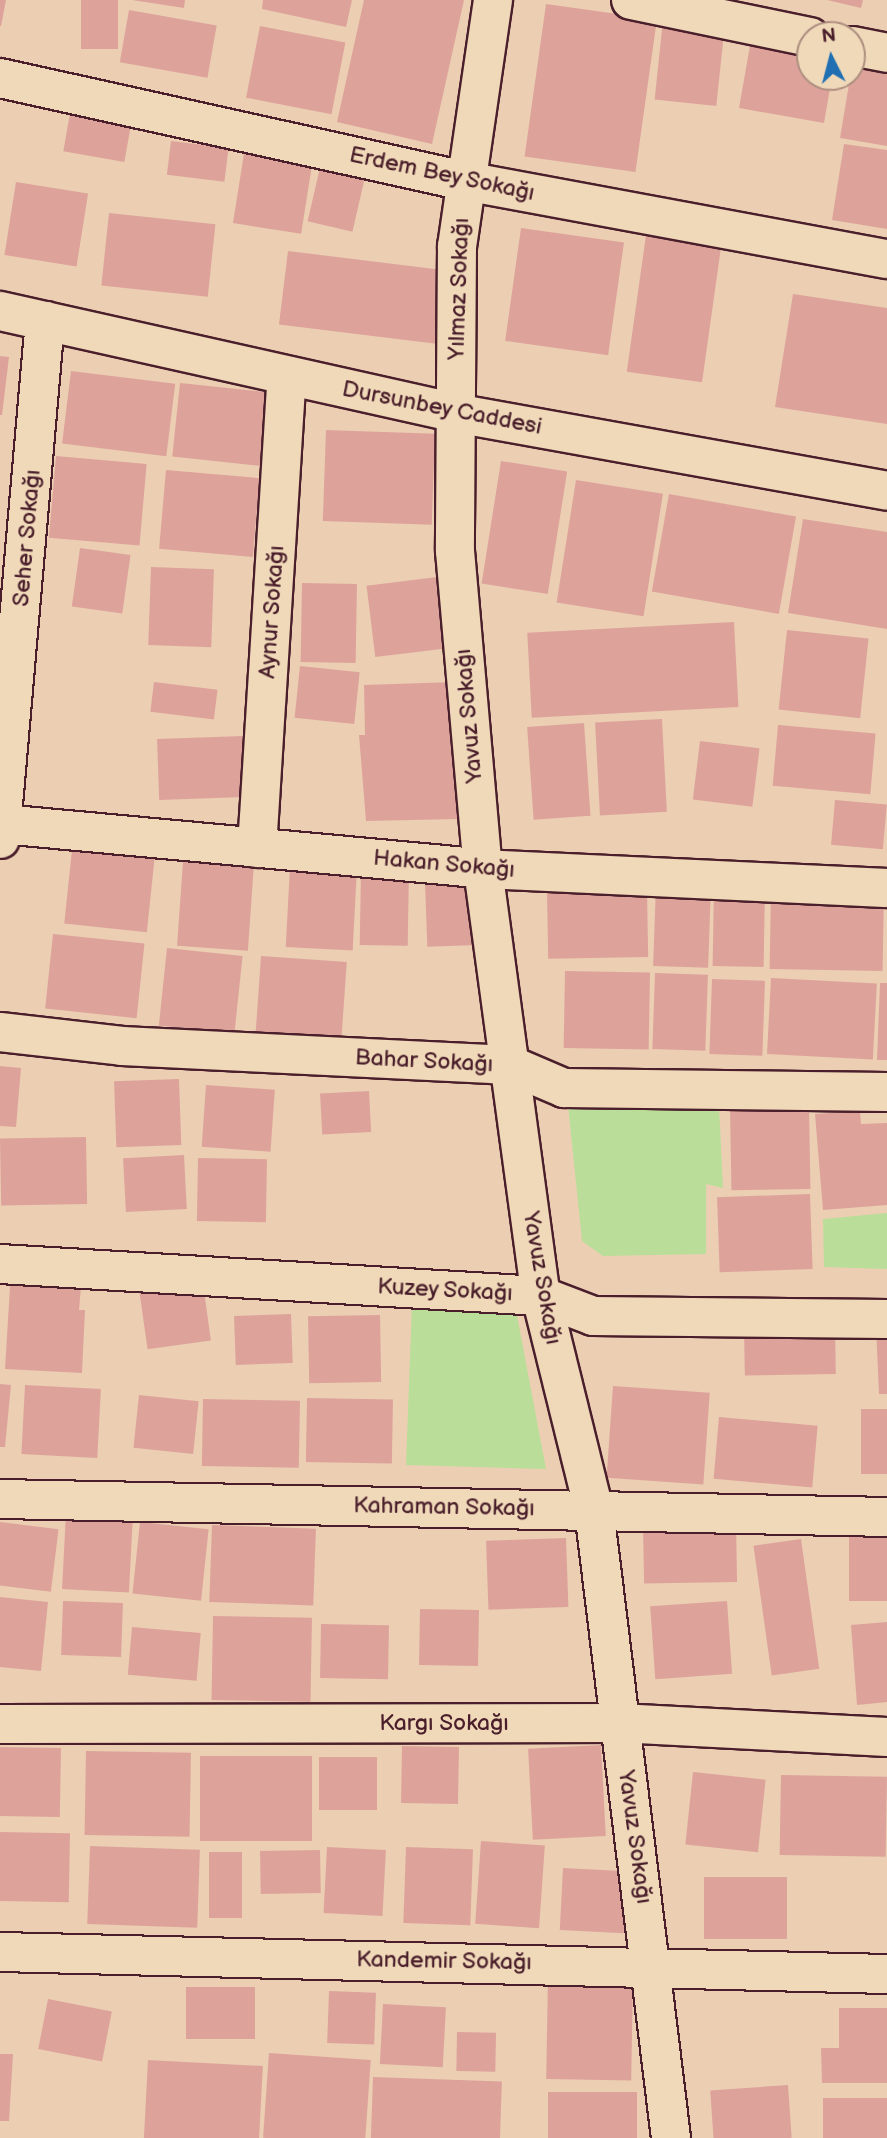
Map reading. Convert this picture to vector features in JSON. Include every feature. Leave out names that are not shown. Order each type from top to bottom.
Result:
[{"type":"street","name":"Yılmaz Sokağı","points":[[455,413],[457,246],[493,0]]},
{"type":"street","points":[[631,0],[796,34]]},
{"type":"street","points":[[866,49],[887,53]]},
{"type":"street","name":"Erdem Bey Sokağı","points":[[0,78],[466,181],[887,259]]},
{"type":"street","name":"Dursunbey Caddesi","points":[[0,311],[455,413],[887,491]]},
{"type":"street","name":"Seher Sokağı","points":[[1,832],[46,321]]},
{"type":"street","name":"Aynur Sokağı","points":[[257,848],[287,376]]},
{"type":"street","name":"Yavuz Sokağı","points":[[455,413],[455,551],[482,869],[541,1296],[594,1510],[619,1723],[653,1966],[671,2138]]},
{"type":"street","name":"Hakan Sokağı","points":[[1,832],[257,848],[482,869],[887,888]]},
{"type":"street","name":"Bahar Sokağı","points":[[0,1032],[122,1046],[510,1065],[564,1088],[887,1091]]},
{"type":"street","name":"Kuzey Sokağı","points":[[0,1264],[541,1296],[593,1316],[887,1319]]},
{"type":"street","name":"Kahraman Sokağı","points":[[0,1499],[887,1517]]},
{"type":"street","name":"Kargı Sokağı","points":[[0,1724],[619,1723],[887,1737]]},
{"type":"street","name":"Kandemir Sokağı","points":[[0,1952],[653,1966],[887,1974]]},
{"type":"green space","points":[[568,1105],[719,1106],[723,1188],[706,1184],[706,1254],[603,1256],[582,1241]]},
{"type":"green space","points":[[887,1213],[887,1269],[824,1267],[823,1219]]},
{"type":"green space","points":[[412,1303],[516,1310],[546,1469],[406,1465]]},
{"type":"building","points":[[0,0],[6,0],[1,26],[0,26]]},
{"type":"building","points":[[81,0],[118,0],[118,49],[81,49]]},
{"type":"building","points":[[132,0],[185,0],[184,8]]},
{"type":"building","points":[[263,0],[352,0],[346,27],[262,9]]},
{"type":"building","points":[[364,0],[464,0],[432,144],[337,122]]},
{"type":"building","points":[[827,0],[863,0],[861,8]]},
{"type":"building","points":[[546,4],[657,20],[635,172],[525,157]]},
{"type":"building","points":[[129,10],[217,25],[207,78],[120,62]]},
{"type":"building","points":[[663,20],[725,26],[716,106],[655,100]]},
{"type":"building","points":[[260,26],[345,43],[331,114],[246,98]]},
{"type":"building","points":[[751,40],[796,48],[796,91],[830,91],[824,123],[739,108]]},
{"type":"building","points":[[866,62],[887,66],[887,146],[840,138],[848,91],[866,91]]},
{"type":"building","points":[[72,102],[133,113],[124,162],[63,151]]},
{"type":"building","points":[[171,141],[229,148],[224,182],[167,175]]},
{"type":"building","points":[[844,144],[887,150],[887,229],[832,220]]},
{"type":"building","points":[[245,147],[313,158],[301,234],[233,223]]},
{"type":"building","points":[[322,159],[367,169],[352,232],[308,221]]},
{"type":"building","points":[[16,182],[88,193],[77,267],[4,255]]},
{"type":"building","points":[[109,213],[215,224],[208,297],[101,286]]},
{"type":"building","points":[[521,228],[624,242],[608,355],[505,341]]},
{"type":"building","points":[[646,235],[721,246],[702,382],[627,372]]},
{"type":"building","points":[[288,251],[445,270],[436,344],[279,324]]},
{"type":"building","points":[[793,294],[887,308],[887,424],[775,407]]},
{"type":"building","points":[[0,356],[9,357],[2,415],[0,415]]},
{"type":"building","points":[[71,371],[175,384],[166,456],[62,443]]},
{"type":"building","points":[[180,383],[276,393],[269,467],[172,457]]},
{"type":"building","points":[[326,430],[435,434],[432,525],[323,521]]},
{"type":"building","points":[[56,456],[147,464],[140,546],[49,538]]},
{"type":"building","points":[[501,461],[567,471],[548,594],[482,583]]},
{"type":"building","points":[[166,470],[260,478],[253,557],[159,549]]},
{"type":"building","points":[[576,480],[663,494],[644,616],[557,602]]},
{"type":"building","points":[[669,494],[796,516],[779,614],[652,591]]},
{"type":"building","points":[[803,519],[887,532],[887,629],[788,613]]},
{"type":"building","points":[[80,548],[131,555],[122,614],[72,606]]},
{"type":"building","points":[[151,567],[214,569],[211,647],[148,645]]},
{"type":"building","points":[[437,577],[446,648],[375,657],[367,586]]},
{"type":"building","points":[[302,583],[357,584],[356,663],[301,662]]},
{"type":"building","points":[[734,622],[738,707],[532,718],[527,633]]},
{"type":"building","points":[[787,630],[869,639],[860,718],[779,710]]},
{"type":"building","points":[[300,666],[360,672],[354,724],[295,718]]},
{"type":"building","points":[[154,682],[218,690],[214,720],[150,712]]},
{"type":"building","points":[[454,682],[458,819],[366,821],[359,735],[365,735],[364,685]]},
{"type":"building","points":[[662,719],[667,812],[600,815],[595,723]]},
{"type":"building","points":[[584,723],[590,816],[534,820],[527,727]]},
{"type":"building","points":[[778,725],[876,734],[870,794],[773,786]]},
{"type":"building","points":[[243,736],[245,797],[159,800],[157,739]]},
{"type":"building","points":[[700,741],[760,748],[752,807],[693,800]]},
{"type":"building","points":[[835,800],[887,805],[883,849],[831,845]]},
{"type":"building","points":[[72,850],[155,859],[147,932],[64,924]]},
{"type":"building","points":[[183,861],[254,866],[248,951],[177,946]]},
{"type":"building","points":[[290,866],[357,870],[353,950],[286,947]]},
{"type":"building","points":[[361,870],[409,871],[408,946],[360,945]]},
{"type":"building","points":[[475,881],[477,945],[427,947],[425,883]]},
{"type":"building","points":[[656,884],[711,886],[708,968],[653,966]]},
{"type":"building","points":[[714,886],[765,887],[764,967],[713,966]]},
{"type":"building","points":[[647,889],[648,957],[548,959],[547,891]]},
{"type":"building","points":[[771,889],[884,891],[883,971],[770,969]]},
{"type":"building","points":[[53,934],[144,944],[137,1018],[45,1009]]},
{"type":"building","points":[[167,948],[243,956],[234,1034],[159,1026]]},
{"type":"building","points":[[261,956],[347,962],[341,1041],[255,1035]]},
{"type":"building","points":[[565,971],[650,972],[649,1049],[564,1048]]},
{"type":"building","points":[[655,973],[708,975],[705,1051],[652,1049]]},
{"type":"building","points":[[771,978],[877,984],[873,1059],[767,1054]]},
{"type":"building","points":[[712,979],[765,981],[762,1056],[709,1054]]},
{"type":"building","points":[[880,983],[887,983],[887,1060],[877,1060]]},
{"type":"building","points":[[0,1066],[21,1068],[16,1127],[0,1126]]},
{"type":"building","points":[[179,1079],[181,1145],[116,1147],[114,1081]]},
{"type":"building","points":[[206,1085],[275,1090],[271,1152],[202,1147]]},
{"type":"building","points":[[369,1091],[371,1132],[322,1135],[320,1094]]},
{"type":"building","points":[[809,1106],[810,1189],[731,1190],[730,1107]]},
{"type":"building","points":[[860,1111],[861,1124],[887,1123],[887,1205],[823,1210],[815,1114]]},
{"type":"building","points":[[86,1137],[87,1204],[1,1205],[0,1139]]},
{"type":"building","points":[[184,1155],[187,1209],[126,1212],[123,1158]]},
{"type":"building","points":[[198,1158],[267,1159],[266,1222],[197,1221]]},
{"type":"building","points":[[810,1194],[813,1269],[720,1272],[717,1197]]},
{"type":"building","points":[[11,1270],[82,1275],[79,1310],[85,1310],[82,1373],[5,1369]]},
{"type":"building","points":[[203,1284],[211,1340],[148,1349],[140,1293]]},
{"type":"building","points":[[291,1314],[293,1363],[236,1365],[234,1316]]},
{"type":"building","points":[[380,1315],[381,1382],[309,1383],[308,1316]]},
{"type":"building","points":[[835,1327],[836,1374],[745,1376],[744,1329]]},
{"type":"building","points":[[876,1327],[887,1327],[887,1394],[879,1394]]},
{"type":"building","points":[[0,1384],[11,1385],[5,1447],[0,1447]]},
{"type":"building","points":[[25,1385],[101,1389],[97,1458],[21,1454]]},
{"type":"building","points":[[613,1386],[710,1393],[703,1485],[607,1478]]},
{"type":"building","points":[[139,1395],[199,1401],[193,1454],[133,1448]]},
{"type":"building","points":[[307,1398],[393,1400],[392,1463],[306,1462]]},
{"type":"building","points":[[203,1399],[300,1401],[299,1468],[202,1466]]},
{"type":"building","points":[[861,1409],[887,1409],[887,1474],[861,1474]]},
{"type":"building","points":[[719,1417],[818,1426],[812,1487],[714,1479]]},
{"type":"building","points":[[66,1513],[133,1517],[129,1592],[62,1589]]},
{"type":"building","points":[[736,1521],[737,1582],[644,1584],[643,1523]]},
{"type":"building","points":[[0,1522],[59,1529],[51,1592],[0,1585]]},
{"type":"building","points":[[140,1522],[209,1529],[201,1601],[132,1594]]},
{"type":"building","points":[[212,1525],[316,1529],[313,1606],[209,1602]]},
{"type":"building","points":[[849,1535],[887,1535],[887,1601],[849,1601]]},
{"type":"building","points":[[566,1538],[568,1607],[488,1610],[486,1541]]},
{"type":"building","points":[[801,1539],[819,1669],[772,1675],[753,1546]]},
{"type":"building","points":[[0,1597],[48,1602],[41,1671],[0,1667]]},
{"type":"building","points":[[63,1601],[123,1603],[121,1657],[61,1655]]},
{"type":"building","points":[[727,1601],[732,1674],[655,1679],[650,1606]]},
{"type":"building","points":[[420,1609],[479,1610],[478,1666],[419,1665]]},
{"type":"building","points":[[213,1616],[312,1618],[311,1702],[212,1700]]},
{"type":"building","points":[[887,1622],[887,1702],[857,1705],[851,1625]]},
{"type":"building","points":[[321,1624],[389,1625],[388,1679],[320,1678]]},
{"type":"building","points":[[132,1627],[201,1633],[197,1681],[128,1675]]},
{"type":"building","points":[[601,1745],[606,1836],[533,1840],[528,1749]]},
{"type":"building","points":[[402,1746],[459,1747],[458,1804],[401,1803]]},
{"type":"building","points":[[0,1747],[61,1748],[60,1817],[0,1816]]},
{"type":"building","points":[[86,1751],[191,1753],[190,1837],[85,1835]]},
{"type":"building","points":[[200,1756],[312,1756],[312,1841],[200,1841]]},
{"type":"building","points":[[319,1757],[377,1757],[377,1810],[319,1810]]},
{"type":"building","points":[[693,1772],[766,1780],[758,1852],[685,1845]]},
{"type":"building","points":[[781,1775],[887,1777],[886,1857],[780,1855]]},
{"type":"building","points":[[0,1832],[70,1833],[69,1902],[0,1901]]},
{"type":"building","points":[[481,1841],[545,1845],[539,1928],[475,1924]]},
{"type":"building","points":[[90,1846],[200,1850],[197,1928],[87,1924]]},
{"type":"building","points":[[327,1847],[386,1850],[382,1916],[324,1913]]},
{"type":"building","points":[[406,1847],[473,1849],[470,1925],[403,1923]]},
{"type":"building","points":[[320,1850],[321,1893],[261,1894],[260,1851]]},
{"type":"building","points":[[209,1852],[242,1852],[242,1918],[209,1918]]},
{"type":"building","points":[[563,1868],[627,1871],[624,1933],[560,1930]]},
{"type":"building","points":[[704,1877],[787,1877],[787,1939],[704,1939]]},
{"type":"building","points":[[548,1976],[633,1977],[631,2080],[546,2079]]},
{"type":"building","points":[[186,1987],[255,1987],[255,2039],[186,2039]]},
{"type":"building","points":[[329,1991],[376,1993],[374,2045],[327,2043]]},
{"type":"building","points":[[48,1999],[112,2011],[102,2061],[38,2049]]},
{"type":"building","points":[[383,2004],[446,2007],[443,2067],[380,2064]]},
{"type":"building","points":[[839,2008],[887,2008],[887,2083],[822,2083],[821,2048],[839,2048]]},
{"type":"building","points":[[457,2032],[496,2033],[495,2072],[456,2071]]},
{"type":"building","points":[[269,2053],[371,2060],[365,2138],[263,2138]]},
{"type":"building","points":[[0,2054],[13,2054],[9,2121],[0,2121]]},
{"type":"building","points":[[148,2060],[263,2066],[259,2138],[144,2138]]},
{"type":"building","points":[[373,2077],[502,2082],[500,2138],[371,2138]]},
{"type":"building","points":[[788,2085],[792,2138],[714,2138],[710,2090]]},
{"type":"building","points":[[548,2092],[637,2092],[637,2138],[548,2138]]},
{"type":"building","points":[[823,2098],[887,2098],[887,2138],[823,2138]]}]
